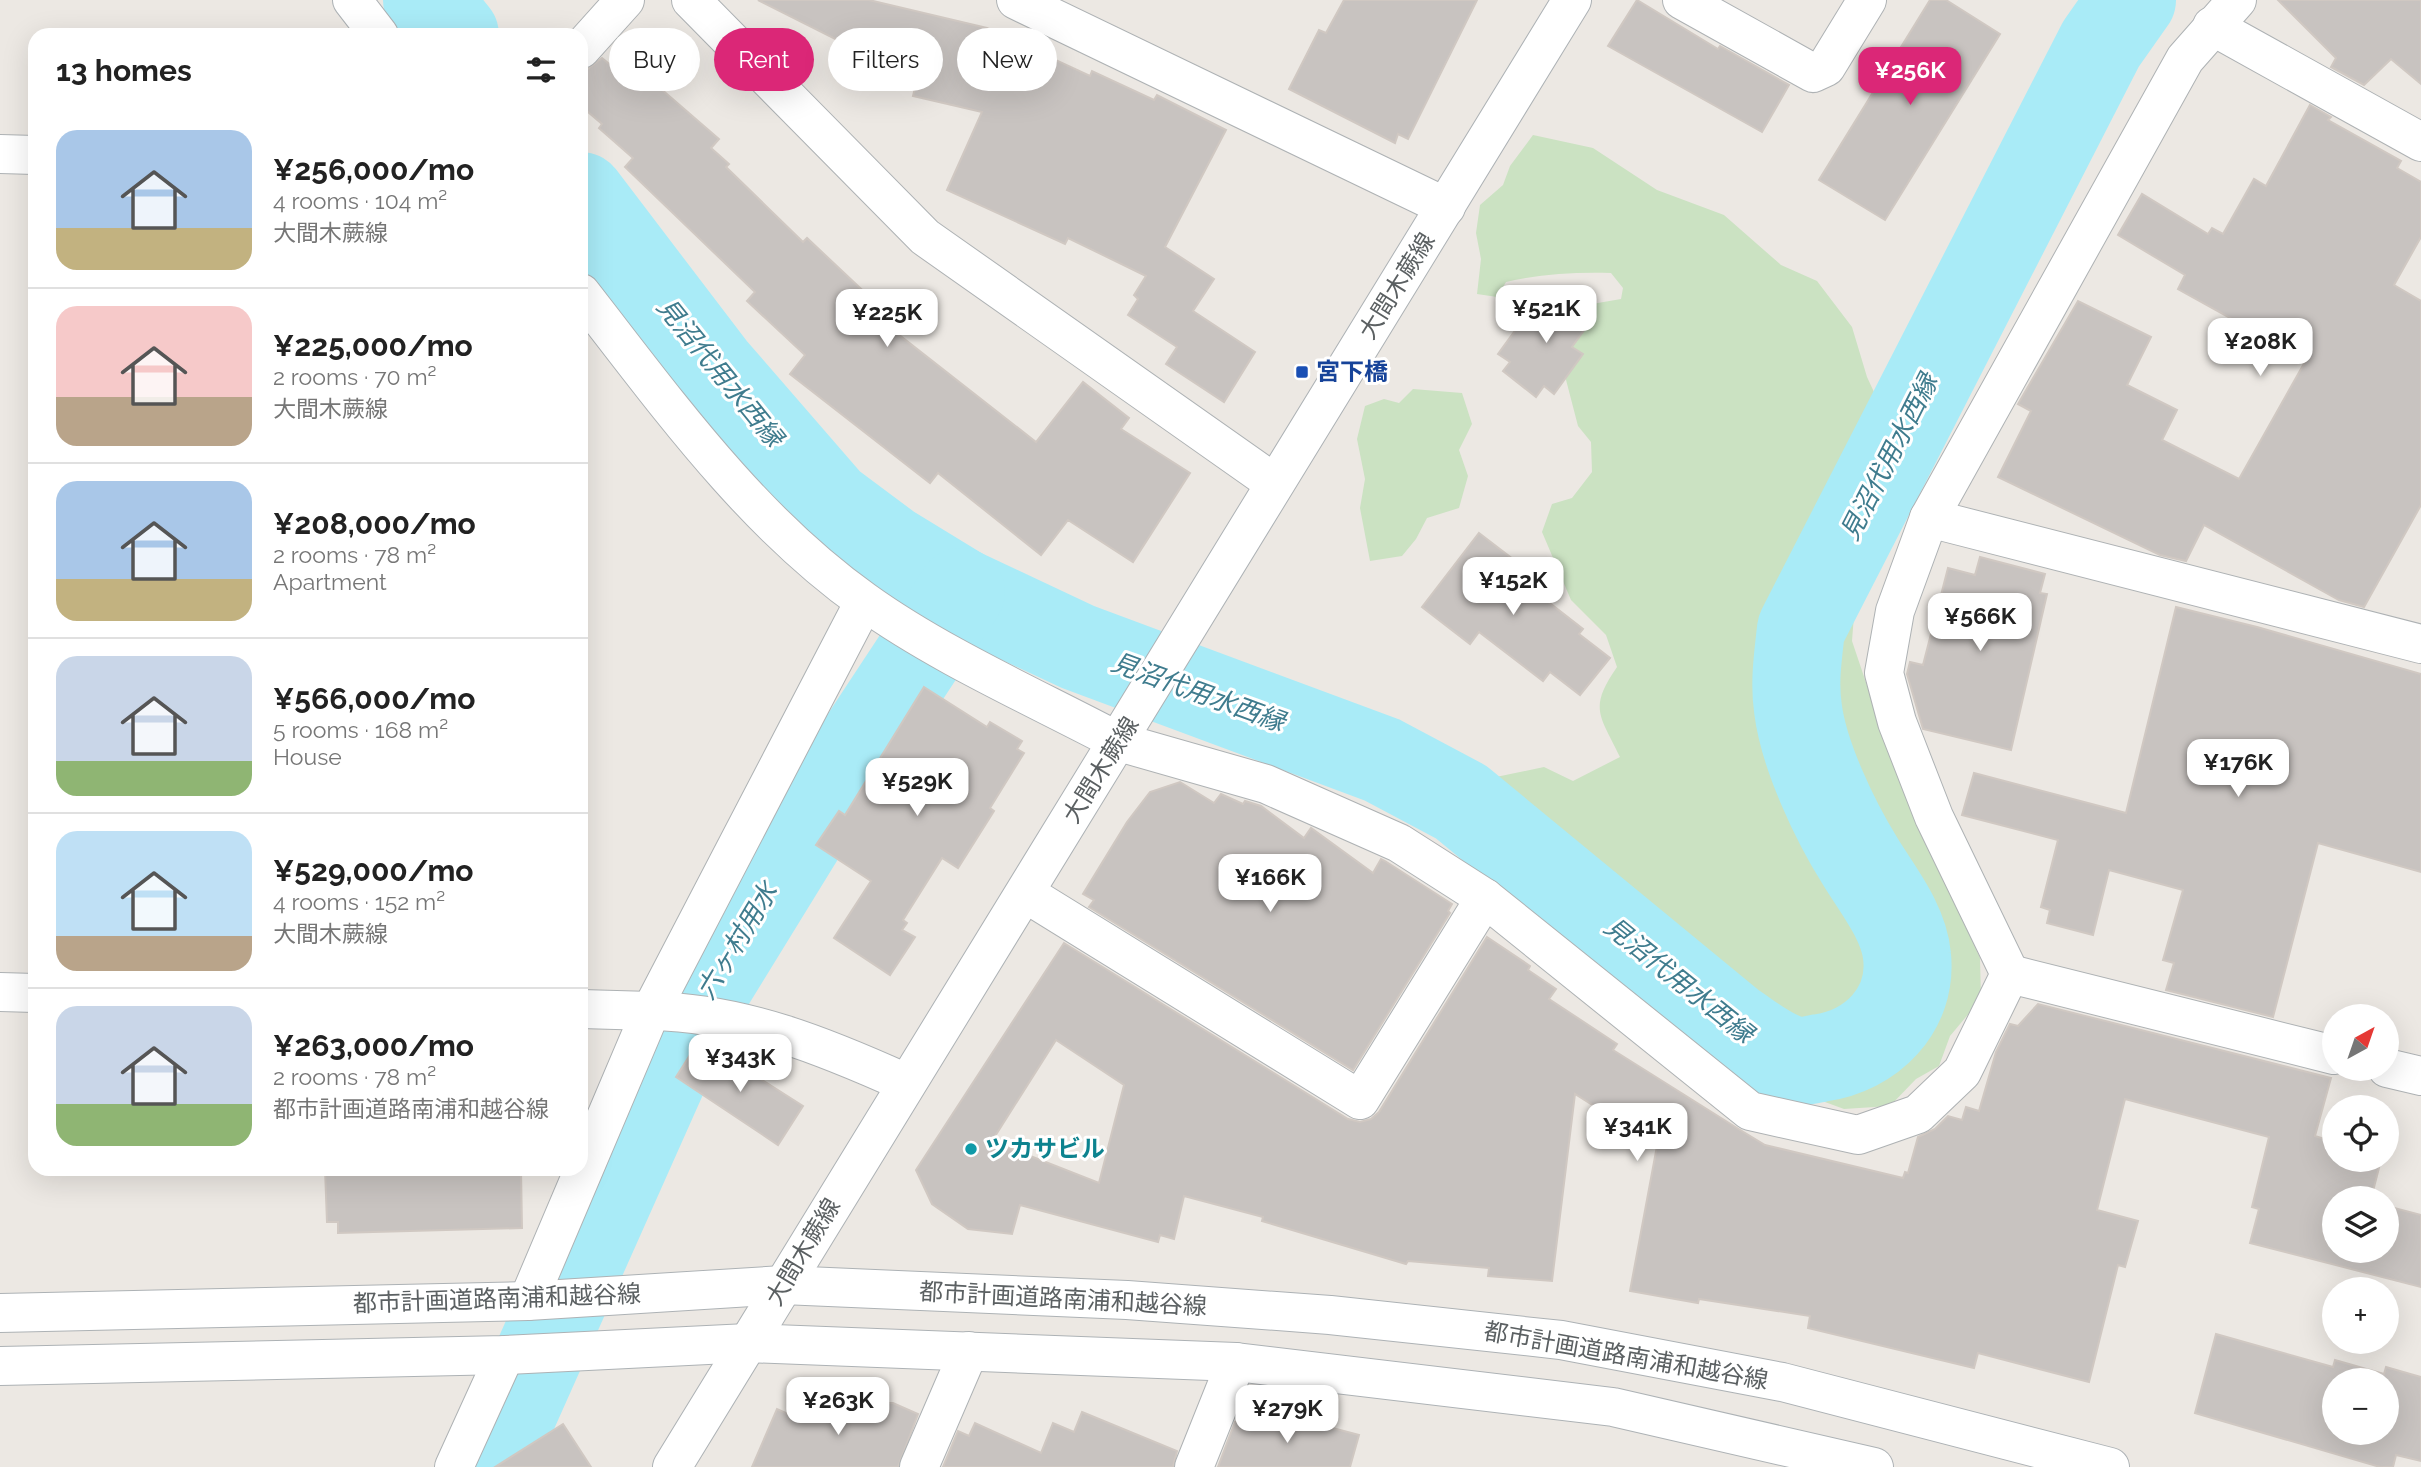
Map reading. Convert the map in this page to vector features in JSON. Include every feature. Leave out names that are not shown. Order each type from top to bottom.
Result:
[{"type":"street","points":[[352,0],[374,28]]},
{"type":"street","points":[[588,42],[625,0]]},
{"type":"street","points":[[691,0],[925,237],[1274,483]]},
{"type":"street","points":[[1016,0],[1446,207]]},
{"type":"street","name":"大間木蕨線","points":[[672,1467],[1572,0]]},
{"type":"street","points":[[1682,0],[1813,73],[1826,67],[1867,0]]},
{"type":"street","points":[[2010,974],[1934,817],[1897,722],[1884,673],[1895,611],[1929,519],[2185,59],[2225,13],[2421,142]]},
{"type":"street","points":[[0,154],[28,155]]},
{"type":"street","points":[[588,302],[716,463],[772,522],[864,602],[908,629],[1119,742],[1266,784],[1399,843],[1485,898],[1749,1111],[1858,1135],[1918,1114],[1962,1072],[2010,974]]},
{"type":"street","points":[[1929,519],[2421,644]]},
{"type":"street","points":[[588,1171],[662,1011],[864,602]]},
{"type":"street","points":[[1025,893],[1360,1100],[1485,898]]},
{"type":"street","points":[[2010,974],[2322,1052]]},
{"type":"street","points":[[0,992],[28,993]]},
{"type":"street","points":[[588,1009],[662,1011],[715,1016],[770,1028],[818,1045],[906,1083]]},
{"type":"street","points":[[2399,1071],[2421,1076]]},
{"type":"street","points":[[528,1301],[586,1176]]},
{"type":"street","name":"都市計画道路南浦和越谷線","points":[[0,1313],[528,1301],[783,1286],[1127,1300],[1330,1315],[1561,1340],[1782,1382],[2110,1467]]},
{"type":"street","points":[[0,1366],[505,1355],[748,1343],[1236,1363],[1613,1407],[1874,1467]]},
{"type":"street","points":[[919,1467],[969,1351]]},
{"type":"street","points":[[454,1467],[505,1355]]},
{"type":"street","points":[[1194,1467],[1236,1363]]},
{"type":"green space","points":[[1533,135],[1593,148],[1657,190],[1724,215],[1781,265],[1817,281],[1852,327],[1867,377],[1911,458],[1904,506],[1874,540],[1856,589],[1852,641],[1890,754],[1980,958],[1981,999],[1950,1036],[1939,1066],[1916,1079],[1890,1106],[1844,1109],[1768,1081],[1718,1041],[1679,1004],[1540,902],[1486,843],[1456,825],[1446,808],[1459,775],[1496,777],[1544,767],[1573,781],[1620,757],[1600,712],[1602,693],[1617,667],[1606,635],[1571,600],[1542,532],[1552,504],[1572,498],[1592,472],[1591,442],[1578,426],[1558,349],[1592,304],[1621,299],[1623,288],[1611,273],[1571,273],[1506,282],[1497,297],[1477,294],[1481,259],[1476,233],[1480,205],[1503,185],[1510,166]]},
{"type":"green space","points":[[1413,389],[1462,393],[1472,424],[1459,450],[1468,476],[1459,508],[1427,518],[1416,539],[1402,556],[1370,561],[1360,508],[1365,479],[1357,439],[1365,406],[1384,399],[1399,403]]},
{"type":"building","points":[[758,0],[869,0],[987,28],[957,28],[957,91],[1057,91],[1057,61],[1090,76],[1092,71],[1154,100],[1157,95],[1226,130],[1165,247],[1214,279],[1193,311],[1255,352],[1224,402],[1166,364],[1177,347],[1128,315],[1138,299],[1134,295],[1146,276],[1068,238],[1065,244],[947,190],[982,112],[913,96],[914,91],[943,91],[943,28],[828,28],[828,35]]},
{"type":"building","points":[[1344,0],[1477,0],[1408,139],[1398,134],[1395,143],[1289,89],[1319,30],[1326,33]]},
{"type":"building","points":[[1637,0],[1718,49],[1720,46],[1789,85],[1762,132],[1608,46]]},
{"type":"building","points":[[1930,0],[1946,0],[2000,34],[1885,220],[1819,180]]},
{"type":"building","points":[[2278,0],[2421,0],[2421,84],[2391,59],[2364,85],[2331,67],[2336,58]]},
{"type":"building","points":[[602,58],[609,64],[609,91],[663,91],[719,139],[711,148],[729,164],[726,167],[803,242],[807,238],[890,316],[884,323],[1036,442],[1083,382],[1129,418],[1121,429],[1190,473],[1133,562],[1068,520],[1041,555],[938,473],[930,483],[790,374],[805,355],[747,301],[755,292],[625,167],[633,158],[599,128],[602,124],[588,112],[588,69]]},
{"type":"building","points":[[2310,105],[2331,117],[2328,120],[2401,161],[2397,168],[2421,182],[2421,237],[2394,285],[2421,301],[2421,505],[2364,607],[2339,600],[2204,525],[2186,561],[2160,555],[1998,477],[2031,411],[2018,404],[2078,301],[2151,337],[2127,385],[2177,410],[2162,440],[2239,479],[2306,360],[2178,289],[2185,275],[2118,235],[2142,194],[2208,234],[2212,228],[2223,234],[2254,179],[2266,186]]},
{"type":"building","points":[[1553,289],[1593,318],[1572,347],[1583,354],[1554,394],[1544,386],[1536,397],[1503,371],[1510,362],[1498,354],[1527,314],[1533,317]]},
{"type":"building","points":[[1479,533],[1526,569],[1519,579],[1583,629],[1579,634],[1610,658],[1580,695],[1550,672],[1543,681],[1479,632],[1470,644],[1422,607]]},
{"type":"building","points":[[1980,557],[2045,574],[2040,593],[2047,594],[2011,750],[1923,729],[1907,674],[1910,662],[1923,665],[1948,568],[1975,575]]},
{"type":"building","points":[[2176,607],[2421,674],[2421,872],[2318,843],[2273,1017],[2166,990],[2174,963],[2163,960],[2183,890],[2109,870],[2093,935],[2047,923],[2050,910],[2041,907],[2058,840],[1962,815],[1974,773],[2126,813]]},
{"type":"building","points":[[924,687],[987,727],[990,722],[1022,741],[1017,749],[1024,753],[990,808],[994,811],[958,868],[942,858],[903,920],[907,923],[902,930],[915,937],[890,975],[834,938],[871,881],[816,845],[839,811],[845,815]]},
{"type":"building","points":[[1180,782],[1214,803],[1221,794],[1243,804],[1245,801],[1261,806],[1304,838],[1311,828],[1373,873],[1381,859],[1452,904],[1448,911],[1450,913],[1353,1070],[1089,907],[1094,900],[1083,894],[1127,822],[1150,792]]},
{"type":"building","points":[[1487,937],[1530,966],[1528,970],[1556,989],[1549,999],[1617,1044],[1613,1050],[1765,1145],[1903,1178],[1905,1172],[1908,1173],[1918,1137],[1935,1129],[1948,1116],[1962,1120],[1966,1107],[1979,1111],[1996,1052],[2010,1024],[2018,1026],[2038,1004],[2322,1076],[2322,1082],[2330,1082],[2326,1095],[2322,1095],[2322,1111],[2315,1136],[2322,1138],[2322,1172],[2378,1172],[2374,1186],[2322,1186],[2322,1262],[2250,1243],[2259,1209],[2252,1207],[2269,1137],[2125,1099],[2097,1210],[2138,1221],[2125,1267],[2118,1265],[2089,1382],[1978,1353],[1974,1368],[1808,1328],[1810,1316],[1699,1299],[1698,1303],[1630,1291],[1657,1146],[1575,1094],[1552,1281],[1488,1276],[1489,1268],[1408,1261],[1406,1264],[1262,1221],[1263,1217],[1184,1196],[1174,1239],[1160,1235],[1158,1242],[1020,1205],[1012,1234],[968,1229],[932,1204],[916,1170],[1064,943],[1348,1119],[1360,1122],[1371,1119],[1379,1112]],"holes":[[[1056,1040],[1124,1085],[1099,1183],[992,1141]]]},
{"type":"building","points":[[697,1044],[746,1075],[748,1071],[803,1106],[778,1145],[676,1077]]},
{"type":"building","points":[[325,1176],[521,1176],[522,1228],[338,1233],[338,1222],[327,1222]]},
{"type":"building","points":[[2399,1209],[2421,1215],[2421,1287],[2399,1281],[2399,1277],[2382,1277],[2328,1263],[2399,1263]]},
{"type":"building","points":[[2216,1334],[2333,1367],[2335,1360],[2363,1368],[2322,1368],[2322,1445],[2399,1445],[2399,1371],[2421,1377],[2421,1461],[2396,1455],[2393,1467],[2380,1467],[2195,1413]]},
{"type":"building","points":[[810,1402],[893,1403],[918,1414],[898,1467],[752,1467],[777,1409],[802,1420]]},
{"type":"building","points":[[1082,1412],[1177,1451],[1173,1467],[943,1467],[958,1431],[969,1436],[975,1423],[1041,1453],[1053,1423],[1074,1432]]},
{"type":"building","points":[[1256,1413],[1304,1426],[1306,1421],[1359,1435],[1350,1467],[1218,1467],[1235,1422]]},
{"type":"building","points":[[563,1424],[591,1467],[495,1467]]},
{"type":"waterway","name":"見沼代用水西縁","points":[[427,0],[449,28]]},
{"type":"waterway","name":"見沼代用水西縁","points":[[588,205],[712,368],[830,504],[889,548],[961,592],[1078,647],[1382,760],[1461,802],[1733,1026],[1781,1056],[1807,1061],[1856,1047],[1885,1025],[1903,994],[1907,956],[1895,918],[1841,827],[1822,788],[1807,747],[1801,727],[1796,689],[1801,629],[2101,44],[2132,0]]},
{"type":"waterway","name":"六ヶ村用水","points":[[489,1467],[672,1056],[709,985],[808,824],[961,592]]},
{"type":"place","name":"宮下橋","points":[[1302,372]]},
{"type":"place","name":"ツカサビル","points":[[971,1149]]}]
